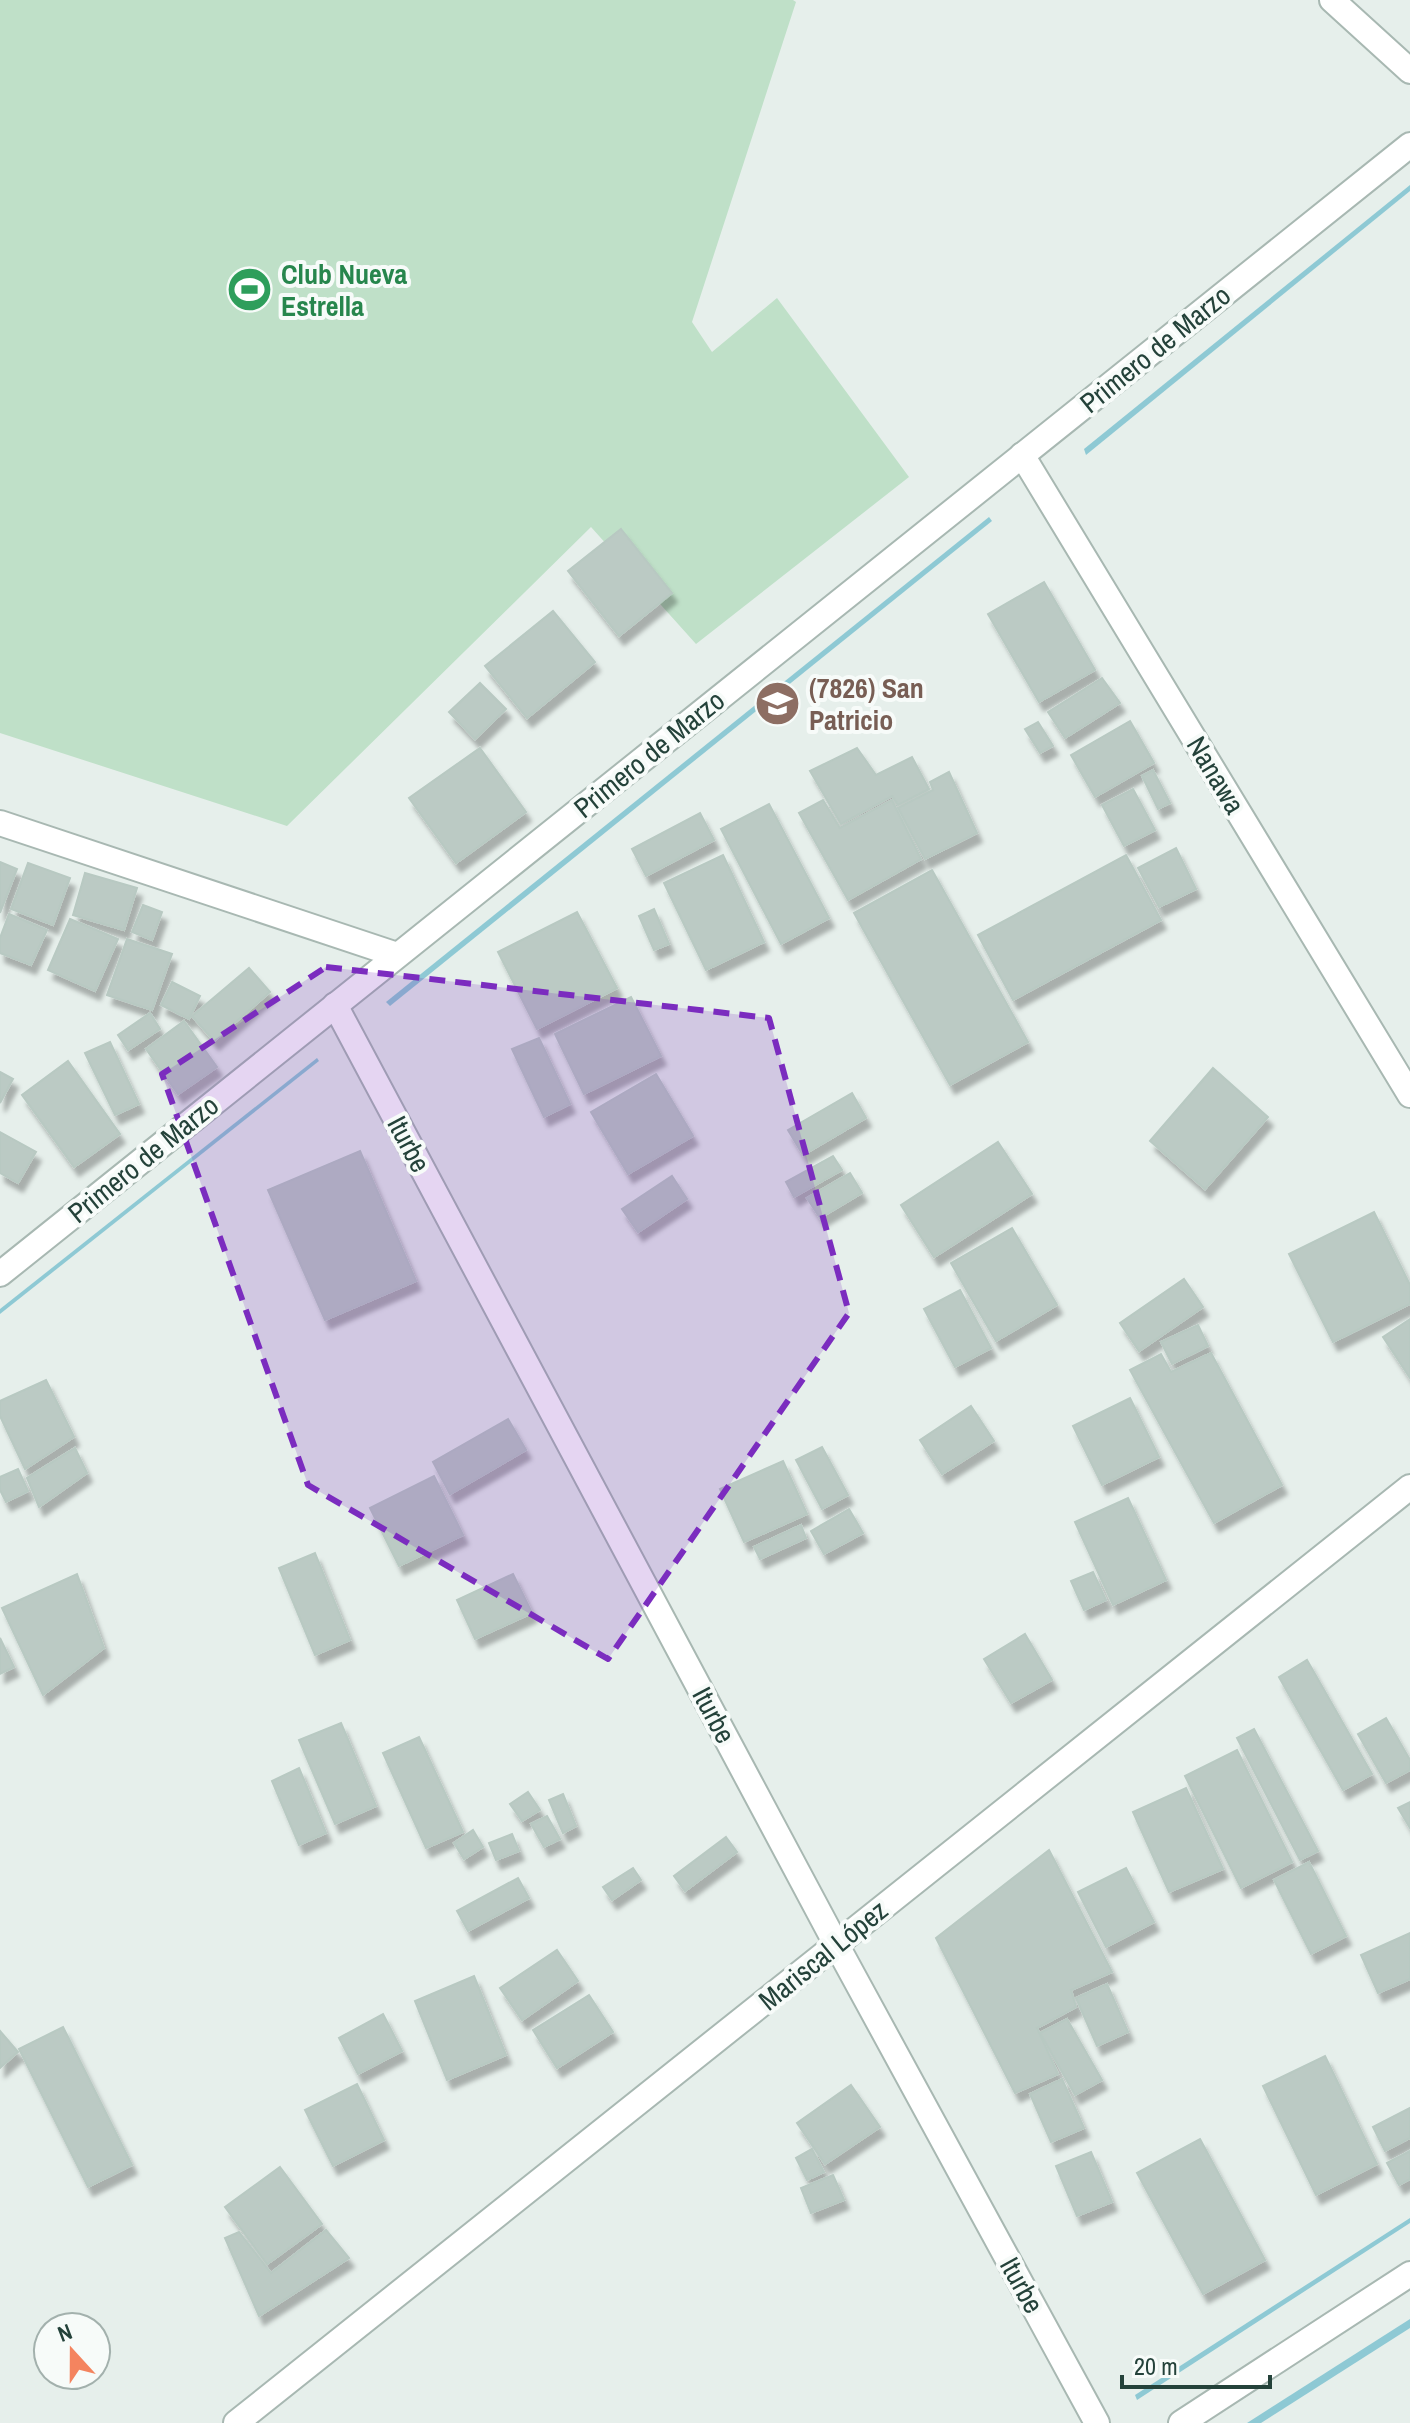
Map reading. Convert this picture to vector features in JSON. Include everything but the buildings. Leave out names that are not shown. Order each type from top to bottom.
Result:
[{"type":"street","points":[[1332,0],[1410,71]]},
{"type":"street","name":"Primero de Marzo","points":[[0,1274],[1410,145]]},
{"type":"street","name":"Nanawa","points":[[1022,455],[1410,1095]]},
{"type":"street","points":[[0,823],[397,955]]},
{"type":"street","name":"Iturbe","points":[[335,1005],[836,1944],[1097,2423]]},
{"type":"street","name":"Mariscal López","points":[[236,2423],[1410,1487]]},
{"type":"street","points":[[1181,2423],[1410,2274]]},
{"type":"highlighted area","points":[[326,967],[769,1018],[849,1313],[608,1659],[308,1485],[162,1074]]},
{"type":"green space","points":[[0,0],[793,0],[796,2],[692,322],[712,352],[777,298],[909,477],[696,644],[591,527],[287,826],[0,733]]},
{"type":"water","points":[[1410,185],[1410,191],[1086,455],[1084,449]]},
{"type":"water","points":[[989,517],[992,521],[390,1006],[386,1002]]},
{"type":"water","points":[[317,1058],[319,1061],[0,1314],[0,1309]]},
{"type":"water","points":[[1410,2218],[1410,2223],[1137,2400],[1135,2395]]},
{"type":"water","points":[[1410,2319],[1410,2328],[1261,2423],[1247,2423]]},
{"type":"place","name":"Club Nueva Estrella","points":[[250,290]]},
{"type":"place","name":"(7826) San Patricio","points":[[778,704]]}]
